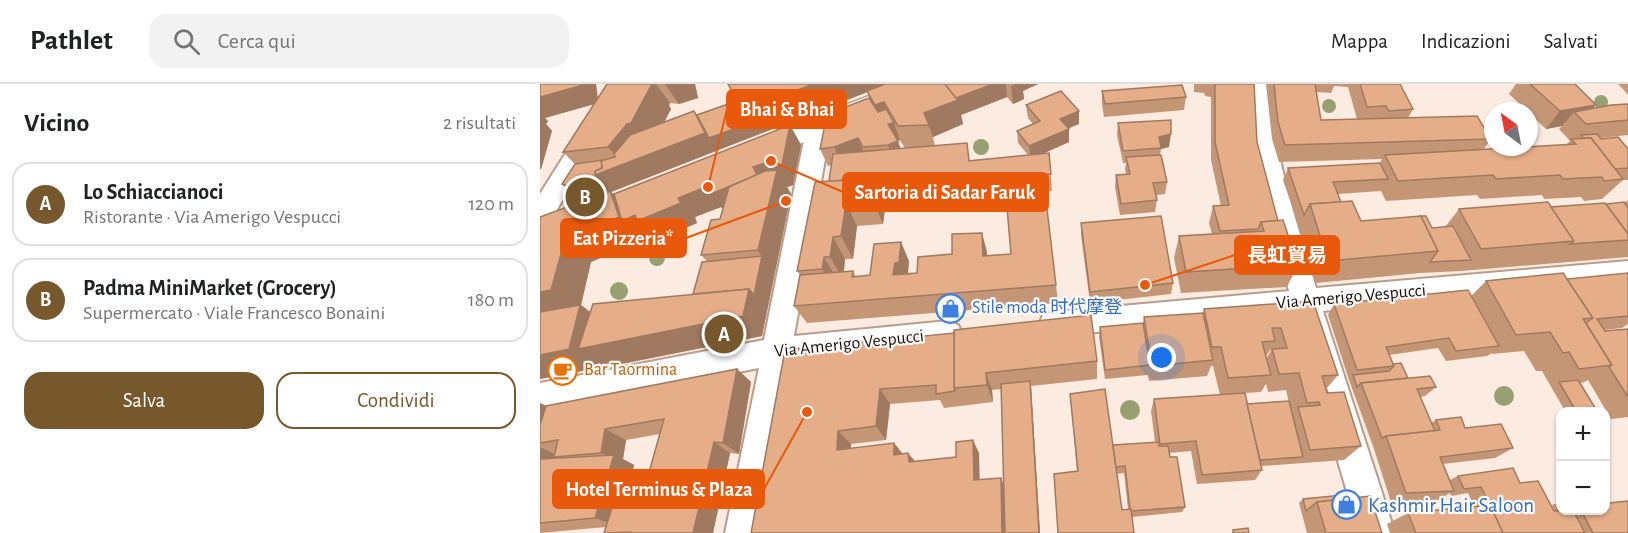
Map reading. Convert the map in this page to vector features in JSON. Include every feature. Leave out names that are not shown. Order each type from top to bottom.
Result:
[{"type":"main road","points":[[733,159],[924,84]]},
{"type":"main road","points":[[540,234],[568,224]]},
{"type":"street","points":[[540,216],[620,84]]},
{"type":"street","points":[[1257,84],[1258,107],[1269,173],[1305,302],[1377,533]]},
{"type":"street","points":[[743,533],[819,125]]},
{"type":"street","name":"Via Amerigo Vespucci","points":[[1030,326],[1628,272]]},
{"type":"street","name":"Via Amerigo Vespucci","points":[[540,397],[777,351],[972,332]]},
{"type":"building","points":[[540,84],[583,84],[583,85],[540,97]]},
{"type":"building","points":[[607,84],[652,84],[631,123],[627,124],[608,147],[563,152]]},
{"type":"building","points":[[728,84],[813,84],[743,111]]},
{"type":"building","points":[[885,84],[945,84],[958,100],[924,113],[929,125],[898,126],[884,102],[875,105],[867,91]]},
{"type":"building","points":[[945,84],[993,84],[956,98]]},
{"type":"building","points":[[1215,84],[1254,84],[1257,142],[1278,221],[1261,222],[1258,229],[1220,231],[1213,206],[1229,205],[1215,142]]},
{"type":"building","points":[[1274,84],[1315,84],[1321,120],[1477,116],[1484,128],[1484,139],[1285,145],[1278,122]]},
{"type":"building","points":[[1360,84],[1400,84],[1413,109],[1389,111],[1386,106],[1367,107]]},
{"type":"building","points":[[1530,84],[1575,84],[1596,105],[1560,111]]},
{"type":"building","points":[[1182,85],[1186,97],[1105,104],[1102,91]]},
{"type":"building","points":[[1061,91],[1079,111],[1060,119],[1069,129],[1029,146],[1017,131],[1040,121],[1026,105]]},
{"type":"building","points":[[869,98],[878,112],[886,109],[894,123],[888,124],[898,141],[888,145],[863,147],[858,138],[834,147],[820,149],[827,114]]},
{"type":"building","points":[[737,101],[750,123],[709,138],[697,115]]},
{"type":"building","points":[[1628,104],[1628,120],[1586,124],[1574,112],[1611,105]]},
{"type":"building","points":[[694,111],[705,133],[595,175],[595,171],[602,168],[601,161],[615,157],[614,154],[630,135]]},
{"type":"building","points":[[1171,120],[1171,134],[1159,137],[1161,148],[1123,151],[1118,123]]},
{"type":"building","points":[[790,125],[782,165],[768,169],[765,163],[753,167],[757,175],[711,194],[708,186],[678,198],[681,203],[637,221],[635,215],[622,221],[614,194]]},
{"type":"building","points":[[1597,134],[1601,139],[1618,137],[1628,149],[1628,168],[1615,169],[1591,138],[1583,138],[1581,135]]},
{"type":"building","points":[[1591,138],[1623,179],[1604,181],[1602,177],[1563,179],[1560,175],[1496,179],[1493,175],[1398,181],[1385,155],[1484,149],[1484,156],[1538,156],[1538,146],[1576,144],[1571,139]]},
{"type":"building","points":[[967,143],[969,161],[1049,153],[1051,174],[1006,177],[1007,184],[981,186],[981,179],[961,182],[961,173],[829,181],[833,154]]},
{"type":"building","points":[[1161,155],[1167,182],[1153,183],[1157,200],[1121,204],[1116,175],[1130,174],[1126,157]]},
{"type":"building","points":[[603,160],[601,161],[602,168],[595,171],[595,175],[600,180],[576,189],[562,184],[575,164]]},
{"type":"building","points":[[1380,163],[1388,179],[1333,182],[1341,202],[1310,204],[1304,215],[1288,168]]},
{"type":"building","points":[[777,170],[758,250],[701,255],[711,220],[720,219],[729,187],[765,171]]},
{"type":"building","points":[[876,177],[873,201],[846,203],[841,236],[833,237],[830,257],[824,257],[822,269],[797,271],[815,182],[850,180],[849,184],[857,183],[857,179]]},
{"type":"building","points":[[610,191],[619,217],[565,239],[551,290],[540,292],[540,217]]},
{"type":"building","points":[[1045,192],[1056,285],[794,306],[800,275],[853,271],[852,277],[870,275],[874,244],[901,242],[899,262],[895,263],[893,275],[917,273],[918,257],[952,254],[952,234],[982,233],[983,256],[1011,254],[1006,196]]},
{"type":"building","points":[[1352,201],[1361,221],[1421,216],[1438,251],[1328,261],[1310,204]]},
{"type":"building","points":[[1548,202],[1574,241],[1481,249],[1459,209]]},
{"type":"building","points":[[1624,202],[1628,208],[1628,234],[1606,204]]},
{"type":"building","points":[[1605,203],[1628,234],[1628,240],[1570,244],[1574,241],[1551,207]]},
{"type":"building","points":[[1161,216],[1173,283],[1090,292],[1081,223]]},
{"type":"building","points":[[1421,216],[1426,216],[1432,228],[1453,226],[1471,260],[1430,262],[1438,251]]},
{"type":"building","points":[[1283,220],[1298,265],[1186,272],[1179,236],[1264,231],[1261,222]]},
{"type":"building","points":[[762,256],[754,295],[749,289],[693,294],[702,262]]},
{"type":"building","points":[[1563,273],[1593,318],[1583,319],[1612,365],[1579,369],[1569,352],[1563,353],[1550,332],[1516,335],[1486,281]]},
{"type":"building","points":[[1628,273],[1628,316],[1597,319],[1605,331],[1628,329],[1628,397],[1609,367],[1612,365],[1586,323],[1593,318],[1567,279]]},
{"type":"building","points":[[749,289],[743,316],[578,349],[593,304]]},
{"type":"building","points":[[1468,290],[1499,346],[1456,351],[1449,338],[1386,347],[1394,366],[1357,370],[1334,304]]},
{"type":"building","points":[[1313,301],[1338,375],[1322,376],[1327,393],[1344,392],[1361,446],[1310,450],[1298,407],[1320,405],[1319,402],[1307,403],[1299,373],[1279,374],[1272,349],[1287,348],[1281,328],[1272,328],[1275,341],[1262,342],[1271,375],[1228,378],[1221,347],[1212,347],[1204,309]]},
{"type":"building","points":[[580,305],[569,349],[540,355],[540,312]]},
{"type":"building","points":[[1203,313],[1213,360],[1152,366],[1144,317]]},
{"type":"building","points":[[1091,315],[1097,361],[986,373],[987,385],[954,388],[954,330]]},
{"type":"building","points":[[1143,323],[1150,365],[1105,370],[1100,327]]},
{"type":"building","points":[[954,333],[955,391],[936,394],[936,385],[880,389],[876,426],[838,431],[837,450],[894,443],[894,455],[908,453],[909,462],[956,457],[956,442],[973,440],[974,480],[1001,478],[1002,533],[751,533],[785,350]]},
{"type":"building","points":[[1401,363],[1408,378],[1361,383],[1357,387],[1353,375],[1389,371],[1394,366],[1393,364]]},
{"type":"building","points":[[737,369],[723,443],[714,442],[693,533],[604,533],[621,479],[648,476],[664,419],[605,429],[601,453],[554,457],[558,440],[540,443],[540,425],[546,406]]},
{"type":"building","points":[[1430,376],[1436,387],[1417,389],[1435,431],[1382,438],[1361,383]]},
{"type":"building","points":[[1578,380],[1595,407],[1574,407],[1559,382]]},
{"type":"building","points":[[1030,381],[1039,533],[1005,533],[1001,384]]},
{"type":"building","points":[[1105,389],[1122,510],[1131,509],[1134,533],[1058,533],[1054,474],[1078,471],[1070,394]]},
{"type":"building","points":[[1245,393],[1262,470],[1202,475],[1196,441],[1160,444],[1154,399]]},
{"type":"building","points":[[1289,401],[1303,457],[1260,460],[1247,404]]},
{"type":"building","points":[[1461,417],[1465,428],[1501,424],[1513,448],[1440,457],[1454,491],[1406,493],[1386,436],[1440,430],[1436,420]]},
{"type":"building","points":[[1159,442],[1159,446],[1168,446],[1170,457],[1177,457],[1185,507],[1131,511],[1125,466],[1116,467],[1113,445]]},
{"type":"building","points":[[614,455],[595,518],[540,523],[540,459]]},
{"type":"building","points":[[1513,468],[1520,483],[1538,481],[1556,511],[1556,515],[1576,515],[1585,533],[1503,533],[1481,487],[1464,489],[1458,476]]},
{"type":"building","points":[[1353,494],[1354,498],[1317,502],[1306,511],[1303,499]]},
{"type":"building","points":[[1370,496],[1382,533],[1326,533],[1317,502]]},
{"type":"building","points":[[1628,501],[1628,533],[1593,533],[1584,515],[1610,515],[1610,503]]},
{"type":"building","points":[[1490,505],[1503,533],[1416,533],[1408,513]]},
{"type":"building","points":[[1248,528],[1249,533],[1233,533],[1233,530]]},
{"type":"place","name":"Sartoria di Sadar Faruk","points":[[771,161]]},
{"type":"place","name":"Bhai & Bhai","points":[[708,187]]},
{"type":"place","name":"Padma MiniMarket (Grocery)","points":[[585,197]]},
{"type":"place","name":"Eat Pizzeria*","points":[[786,201]]},
{"type":"place","name":"長虹貿易","points":[[1145,285]]},
{"type":"place","name":"Stile moda 时代摩登","points":[[951,308]]},
{"type":"place","name":"Lo Schiaccianoci","points":[[724,334]]},
{"type":"place","name":"Bar Taormina","points":[[563,370]]},
{"type":"place","name":"Hotel Terminus & Plaza","points":[[807,412]]},
{"type":"place","name":"Kashmir Hair Saloon","points":[[1347,505]]}]
